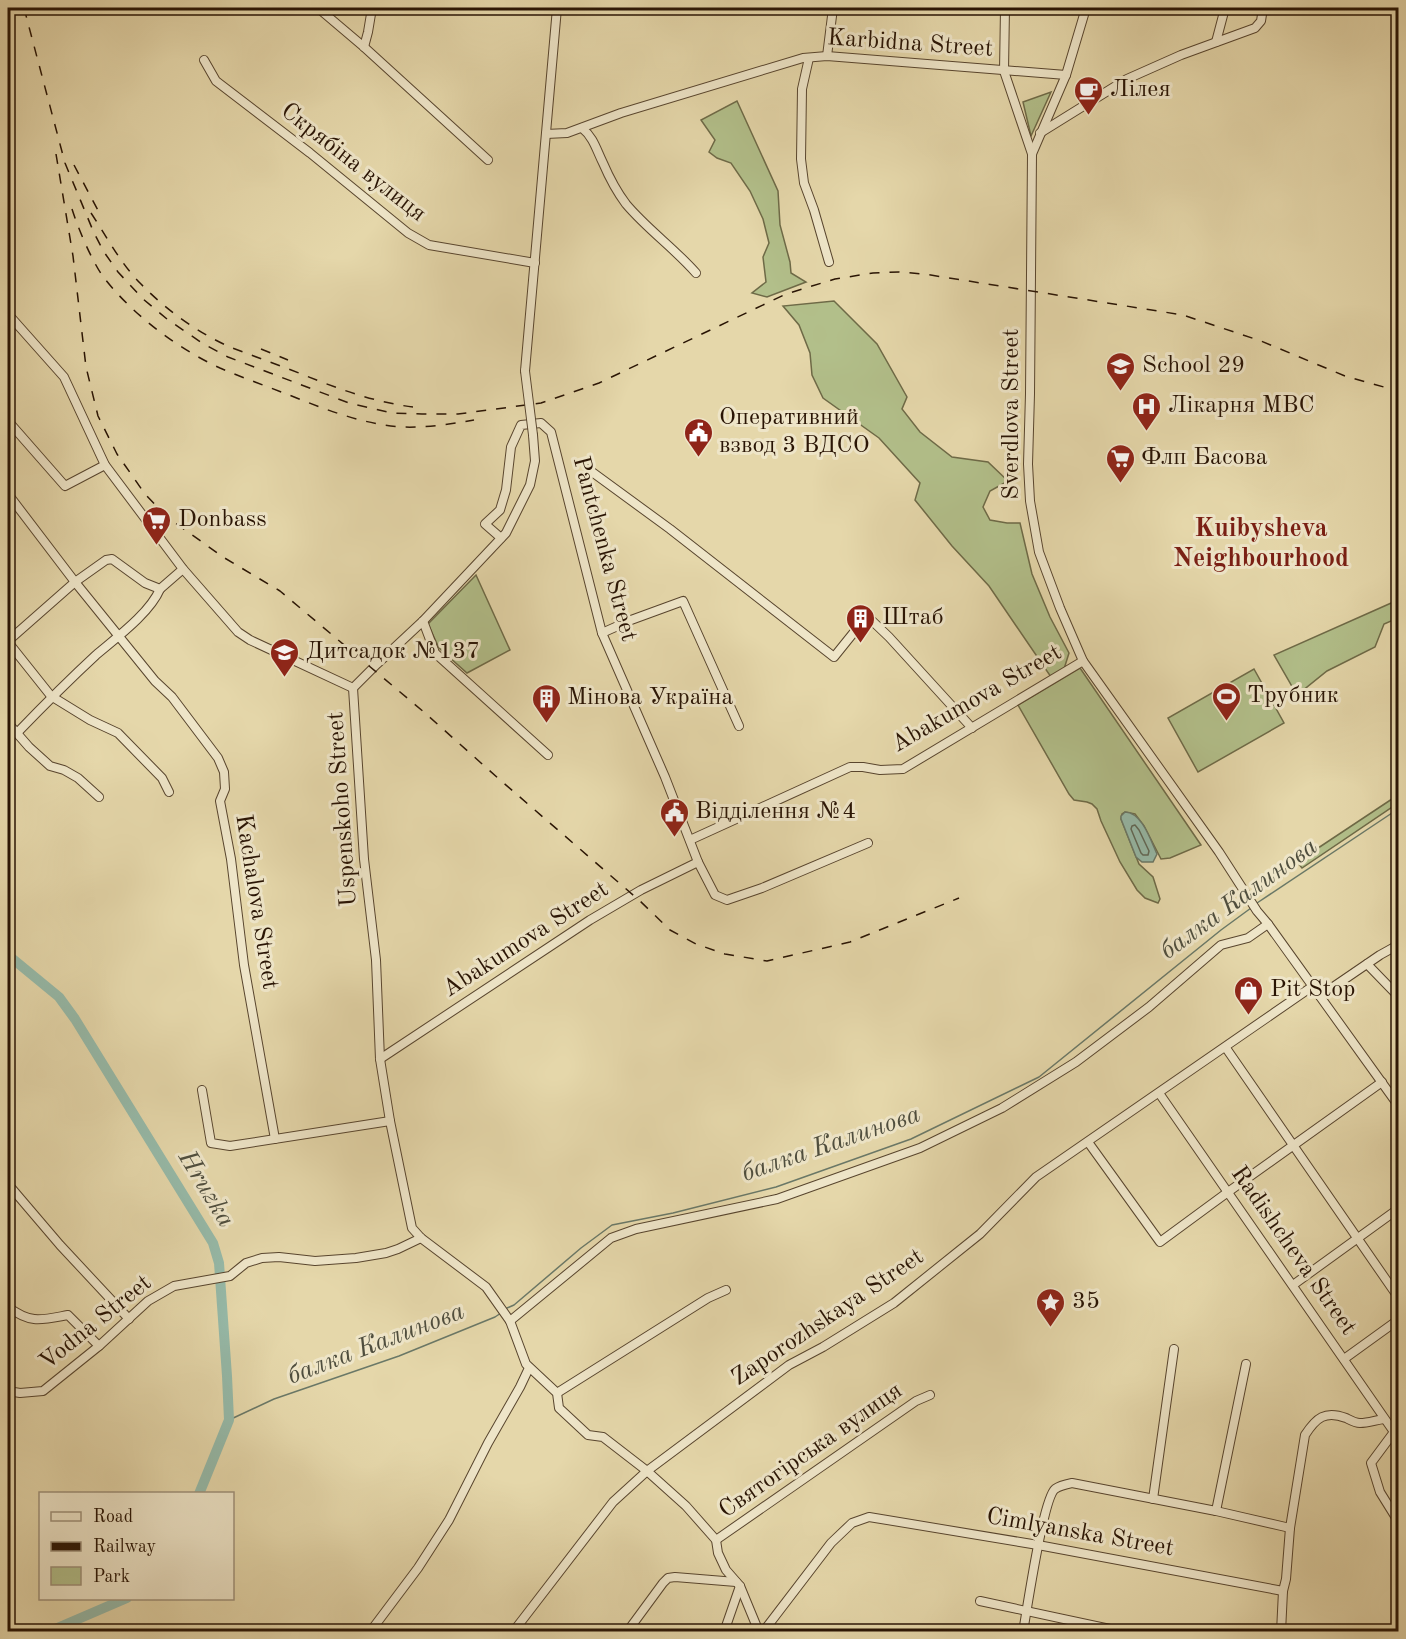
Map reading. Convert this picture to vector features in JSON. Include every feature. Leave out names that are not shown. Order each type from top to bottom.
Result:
[{"type":"street","points":[[318,8],[488,160]]},
{"type":"street","points":[[364,47],[372,8]]},
{"type":"street","name":"Pantchenka Street","points":[[556,8],[525,371],[533,435],[535,461],[530,485],[506,533],[501,538],[485,524],[500,510],[506,490],[511,447],[521,425],[541,423],[551,432],[602,633],[665,777],[698,862],[715,895],[727,900],[762,888],[868,843]]},
{"type":"street","points":[[827,56],[832,8]]},
{"type":"street","points":[[1005,8],[1004,71],[1032,154]]},
{"type":"street","name":"Sverdlova Street","points":[[1086,8],[1066,75],[1032,154],[1028,464],[1030,501],[1039,552],[1083,661],[1219,852],[1257,911],[1398,1105]]},
{"type":"street","points":[[1216,42],[1225,8]]},
{"type":"street","points":[[1040,134],[1127,79],[1173,58],[1255,28],[1261,21],[1263,8]]},
{"type":"street","name":"Karbidna Street","points":[[546,135],[567,133],[621,113],[809,57],[827,56],[1066,75]]},
{"type":"street","points":[[809,57],[802,89],[802,167],[804,183],[829,262]]},
{"type":"street","name":"Скрябіна вулиця","points":[[204,60],[216,81],[310,153],[408,233],[429,245],[535,263]]},
{"type":"street","points":[[582,128],[591,135],[606,171],[625,202],[696,273]]},
{"type":"street","name":"Uspenskoho Street","points":[[8,314],[64,377],[105,465],[183,569],[238,632],[250,640],[353,688],[364,859],[376,960],[380,1059],[408,1215],[412,1228],[421,1238],[486,1287],[495,1298],[510,1321],[527,1366]]},
{"type":"street","points":[[8,421],[65,486],[105,465]]},
{"type":"street","points":[[588,469],[670,529],[834,657],[867,616],[972,728]]},
{"type":"street","name":"Kachalova Street","points":[[8,494],[75,582],[211,747],[224,772],[225,789],[220,801],[231,860],[244,965],[275,1139]]},
{"type":"street","points":[[353,688],[423,621],[501,538]]},
{"type":"street","points":[[160,589],[145,583],[112,559],[106,560],[75,582],[8,642],[51,696],[118,734],[162,778],[169,792]]},
{"type":"street","points":[[17,733],[51,696],[119,635],[156,599],[160,589],[183,569]]},
{"type":"street","points":[[602,633],[683,601],[739,726]]},
{"type":"street","points":[[423,621],[435,653],[548,755]]},
{"type":"street","name":"Abakumova Street","points":[[690,840],[850,767],[880,770],[903,769],[1083,661]]},
{"type":"street","points":[[8,723],[50,766],[64,770],[78,778],[99,797]]},
{"type":"street","name":"Abakumova Street","points":[[380,1059],[590,920],[641,890],[698,862]]},
{"type":"street","points":[[510,1321],[611,1238],[636,1229],[777,1199],[920,1148],[1002,1108],[1076,1062],[1149,1007],[1221,945],[1248,938],[1268,924]]},
{"type":"street","points":[[1320,996],[1398,945]]},
{"type":"street","points":[[1367,964],[1398,996]]},
{"type":"street","name":"Zaporozhskaya Street","points":[[513,1632],[613,1502],[647,1471],[789,1365],[894,1303],[980,1234],[1036,1177],[1313,986]]},
{"type":"street","points":[[1226,1048],[1398,1297]]},
{"type":"street","points":[[1088,1142],[1160,1242],[1382,1082]]},
{"type":"street","points":[[202,1090],[211,1143],[230,1146],[390,1121]]},
{"type":"street","name":"Radishcheva Street","points":[[1159,1094],[1384,1419],[1396,1430]]},
{"type":"street","points":[[8,1184],[60,1245],[129,1319]]},
{"type":"street","points":[[1293,1285],[1398,1209]]},
{"type":"street","name":"Vodna Street","points":[[8,1391],[20,1393],[43,1391],[99,1346],[148,1301],[174,1286],[230,1276],[246,1263],[262,1258],[279,1257],[315,1261],[356,1258],[386,1253],[421,1238]]},
{"type":"street","points":[[557,1394],[699,1303],[726,1290]]},
{"type":"street","points":[[8,1307],[17,1314],[32,1320],[68,1315],[99,1346]]},
{"type":"street","points":[[1344,1359],[1398,1320]]},
{"type":"street","points":[[1153,1498],[1174,1349]]},
{"type":"street","points":[[1216,1511],[1246,1364]]},
{"type":"street","points":[[370,1632],[418,1568],[449,1520],[488,1443],[520,1387],[527,1366],[557,1394],[559,1408],[588,1435],[603,1437],[647,1471],[686,1506],[716,1540],[718,1553],[726,1570],[738,1584],[759,1632]]},
{"type":"street","name":"Святогірська вулиця","points":[[716,1540],[916,1401],[930,1395]]},
{"type":"street","points":[[1281,1632],[1290,1528],[1305,1435],[1318,1418],[1327,1415],[1343,1417],[1358,1423],[1384,1419]]},
{"type":"street","points":[[1396,1430],[1371,1463],[1380,1492],[1398,1521]]},
{"type":"street","points":[[1023,1632],[1038,1545],[1049,1498],[1054,1490],[1072,1483],[1290,1528]]},
{"type":"street","name":"Cimlyanska Street","points":[[763,1632],[831,1543],[852,1523],[869,1517],[1038,1545],[1283,1591]]},
{"type":"street","points":[[627,1632],[668,1578],[738,1584]]},
{"type":"street","points":[[724,1632],[738,1584]]},
{"type":"street","points":[[980,1601],[1124,1632]]},
{"type":"green space","points":[[1051,92],[1031,136],[1023,102]]},
{"type":"green space","points":[[737,101],[778,191],[780,225],[791,273],[806,282],[767,297],[752,293],[766,282],[763,257],[769,243],[763,219],[750,191],[731,163],[709,152],[715,140],[701,120]]},
{"type":"green space","points":[[834,301],[877,344],[907,397],[902,409],[920,432],[952,457],[988,462],[1008,481],[990,491],[983,507],[990,520],[1020,523],[1032,574],[1050,617],[1069,653],[1064,669],[1051,677],[989,586],[952,546],[915,500],[920,483],[879,438],[823,398],[812,375],[810,353],[799,325],[783,306]]},
{"type":"green space","points":[[476,575],[510,650],[467,673],[439,648],[428,624]]},
{"type":"green space","points":[[1398,600],[1398,618],[1384,624],[1375,647],[1327,671],[1297,695],[1274,655]]},
{"type":"green space","points":[[1080,668],[1201,845],[1170,858],[1161,859],[1135,814],[1125,812],[1122,814],[1121,819],[1139,864],[1153,877],[1160,899],[1158,903],[1145,898],[1137,890],[1120,862],[1097,809],[1087,802],[1074,800],[1069,794],[1018,705]]},
{"type":"green space","name":"Трубник","points":[[1254,669],[1284,723],[1198,772],[1168,718]]},
{"type":"green space","points":[[1398,795],[1398,803],[1302,868],[1297,862]]},
{"type":"water","points":[[1125,812],[1136,817],[1145,828],[1157,854],[1153,862],[1142,862],[1136,857],[1121,819]]},
{"type":"waterway","name":"балка Калинова","points":[[1257,903],[1398,809]]},
{"type":"waterway","name":"балка Калинова","points":[[507,1308],[514,1305],[612,1225],[673,1213],[776,1187],[911,1139],[1039,1077],[1251,908]]},
{"type":"waterway","name":"Hruzka","points":[[8,955],[59,997],[75,1019],[213,1243],[219,1263],[229,1420],[200,1492]]},
{"type":"waterway","name":"балка Калинова","points":[[229,1420],[274,1399],[399,1356],[501,1313]]},
{"type":"waterway","name":"Hruzka","points":[[48,1632],[122,1600]]},
{"type":"railway","points":[[24,8],[65,163],[94,233],[118,272],[143,299],[202,343],[228,357],[349,403],[392,413],[422,414],[458,414],[541,403],[599,383],[786,294],[835,279],[873,273],[899,272],[1183,315],[1261,341],[1345,376],[1398,391]]},
{"type":"railway","points":[[56,154],[73,256],[86,367],[98,416],[117,454],[145,494],[167,517],[223,557],[280,591],[425,713],[640,901],[670,930],[696,944],[725,954],[767,961],[850,942],[959,898]]},
{"type":"railway","points":[[74,165],[102,218]]},
{"type":"railway","points":[[72,209],[94,261],[113,289],[156,329],[204,360],[236,375],[371,423],[411,427],[474,420]]},
{"type":"railway","points":[[91,213],[133,276],[171,311],[194,328],[230,347],[341,389],[384,402],[413,407]]},
{"type":"railway","points":[[261,349],[288,360]]},
{"type":"place","name":"Лілея","points":[[1089,116]]},
{"type":"place","name":"School 29","points":[[1121,392]]},
{"type":"place","name":"Лікарня МВС","points":[[1147,432]]},
{"type":"place","name":"Оперативний взвод 3 ВДСО","points":[[698,458]]},
{"type":"place","name":"Флп Басова","points":[[1120,484]]},
{"type":"place","name":"Donbass","points":[[157,546]]},
{"type":"place","name":"Штаб","points":[[861,644]]},
{"type":"place","name":"Дитсадок №137","points":[[285,678]]},
{"type":"place","name":"Трубник","points":[[1226,722]]},
{"type":"place","name":"Мінова Україна","points":[[546,724]]},
{"type":"place","name":"Відділення №4","points":[[674,838]]},
{"type":"place","name":"Pit Stop","points":[[1249,1016]]},
{"type":"place","name":"35","points":[[1051,1328]]},
{"type":"district","name":"Kuibysheva Neighbourhood","points":[[1261,544]]}]
